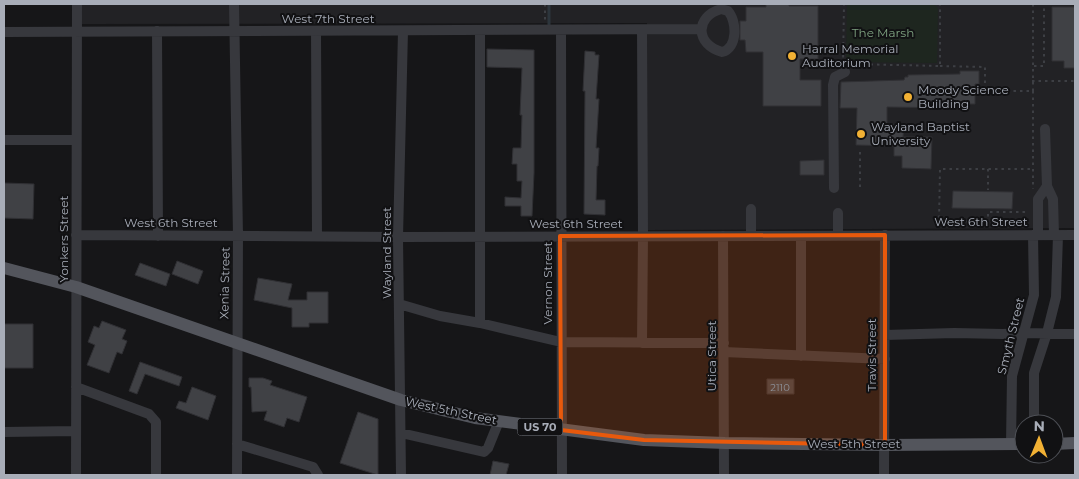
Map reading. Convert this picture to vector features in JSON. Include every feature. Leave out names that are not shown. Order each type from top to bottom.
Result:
[{"type":"main road","name":"US 70","points":[[4,268],[76,287]]},
{"type":"main road","name":"West 5th Street","points":[[76,287],[401,400],[475,418],[644,440],[885,445],[1011,444]]},
{"type":"street","name":"Yonkers Street","points":[[76,475],[77,4]]},
{"type":"street","name":"Xenia Street","points":[[234,4],[238,236],[236,475]]},
{"type":"street","name":"West 7th Street","points":[[4,32],[403,32],[701,29]]},
{"type":"street","points":[[480,30],[480,323]]},
{"type":"street","name":"Vernon Street","points":[[561,30],[562,475]]},
{"type":"street","points":[[642,343],[647,30]]},
{"type":"street","points":[[156,31],[158,236]]},
{"type":"street","points":[[316,31],[317,236]]},
{"type":"street","name":"Wayland Street","points":[[401,475],[398,237],[403,32]]},
{"type":"street","points":[[834,188],[833,85],[836,77],[845,72]]},
{"type":"street","points":[[1034,414],[1034,373],[1056,297],[1056,235],[1053,199],[1047,186],[1045,129]]},
{"type":"street","points":[[4,140],[76,140]]},
{"type":"street","name":"Smyth Street","points":[[1011,444],[1012,376],[1030,315],[1035,284],[1038,199],[1047,186]]},
{"type":"street","points":[[751,209],[751,236]]},
{"type":"street","points":[[838,213],[838,235]]},
{"type":"street","name":"West 6th Street","points":[[76,236],[480,237],[1075,234]]},
{"type":"street","name":"Travis Street","points":[[884,475],[885,235]]},
{"type":"street","name":"Utica Street","points":[[723,236],[724,475]]},
{"type":"street","points":[[801,236],[801,356]]},
{"type":"street","points":[[399,304],[440,316],[480,323],[561,342],[642,343],[724,348],[801,356],[885,359]]},
{"type":"street","points":[[885,334],[1003,334],[1024,332],[1075,334]]},
{"type":"street","points":[[76,387],[149,414],[156,422],[156,475]]},
{"type":"street","points":[[401,433],[484,452],[488,448],[499,421]]},
{"type":"street","points":[[4,432],[76,431]]},
{"type":"street","points":[[237,444],[313,467],[318,475]]},
{"type":"path","points":[[545,4],[545,30]]},
{"type":"path","points":[[844,4],[843,64],[985,67],[985,91],[1033,91],[1032,93]]},
{"type":"path","points":[[939,4],[940,66]]},
{"type":"path","points":[[1032,4],[1033,195]]},
{"type":"path","points":[[1032,66],[1044,66],[1044,4]]},
{"type":"path","points":[[1032,81],[1075,81]]},
{"type":"path","points":[[860,152],[860,189]]},
{"type":"path","points":[[988,222],[939,221],[940,169],[1033,170]]},
{"type":"path","points":[[988,169],[988,190]]},
{"type":"path","points":[[988,235],[988,212],[1038,212]]},
{"type":"highlighted area","points":[[885,235],[885,445],[644,440],[561,430],[560,236]]},
{"type":"shaded area","name":"Wayland Baptist University","points":[[81,4],[1075,4],[1075,228],[647,230],[647,23],[81,24]]},
{"type":"green space","name":"The Marsh","points":[[847,4],[934,4],[938,8],[937,63],[846,62]]},
{"type":"building","name":"Harral Memorial Auditorium","points":[[766,4],[818,6],[818,59],[800,59],[800,80],[821,80],[821,106],[763,106],[763,52],[746,52],[745,40],[740,40],[740,21],[746,21],[746,7],[766,7]]},
{"type":"building","points":[[1052,7],[1075,7],[1075,68],[1064,68],[1064,61],[1052,61]]},
{"type":"building","points":[[487,49],[534,50],[532,216],[521,216],[521,206],[505,206],[505,197],[521,198],[522,181],[517,181],[517,164],[512,164],[513,148],[521,148],[522,68],[487,67]]},
{"type":"building","points":[[585,51],[595,52],[595,55],[599,55],[596,99],[599,99],[596,148],[599,148],[596,200],[605,200],[605,215],[584,214],[585,91],[583,91]]},
{"type":"building","name":"Moody Science Building","points":[[960,71],[979,71],[979,84],[975,84],[975,104],[960,104],[960,108],[887,107],[887,124],[904,125],[903,137],[932,137],[931,169],[902,168],[902,156],[894,156],[894,146],[856,145],[857,108],[840,108],[841,82],[904,80],[908,75],[960,74]]},
{"type":"building","points":[[824,160],[824,175],[800,175],[800,161]]},
{"type":"building","points":[[4,183],[34,184],[33,219],[4,218]]},
{"type":"building","points":[[953,191],[1013,192],[1012,209],[952,208]]},
{"type":"building","points":[[177,261],[203,271],[198,284],[172,274]]},
{"type":"building","points":[[140,263],[170,274],[166,286],[135,275]]},
{"type":"building","points":[[258,278],[292,284],[288,300],[307,300],[307,292],[328,292],[328,323],[309,323],[309,327],[292,327],[292,308],[254,300]]},
{"type":"building","points":[[102,321],[126,330],[122,339],[127,341],[122,354],[117,352],[109,373],[87,365],[95,345],[88,342],[94,326],[99,328]]},
{"type":"building","points":[[4,324],[33,324],[33,368],[4,368]]},
{"type":"building","points":[[140,362],[182,377],[179,386],[145,374],[137,394],[129,391]]},
{"type":"building","points":[[249,378],[263,378],[272,381],[270,385],[307,397],[299,422],[287,418],[284,427],[264,420],[267,411],[252,412]]},
{"type":"building","points":[[767,379],[794,379],[794,394],[767,394]]},
{"type":"building","points":[[192,387],[216,396],[208,420],[176,408],[179,401],[186,403]]},
{"type":"building","points":[[358,412],[378,419],[378,475],[340,463]]},
{"type":"building","points":[[493,461],[509,464],[506,475],[490,475]]},
{"type":"waterway","points":[[549,4],[549,28]]},
{"type":"place","name":"Harral Memorial Auditorium","points":[[792,56]]},
{"type":"place","name":"Moody Science Building","points":[[908,97]]},
{"type":"place","name":"Wayland Baptist University","points":[[861,134]]}]
